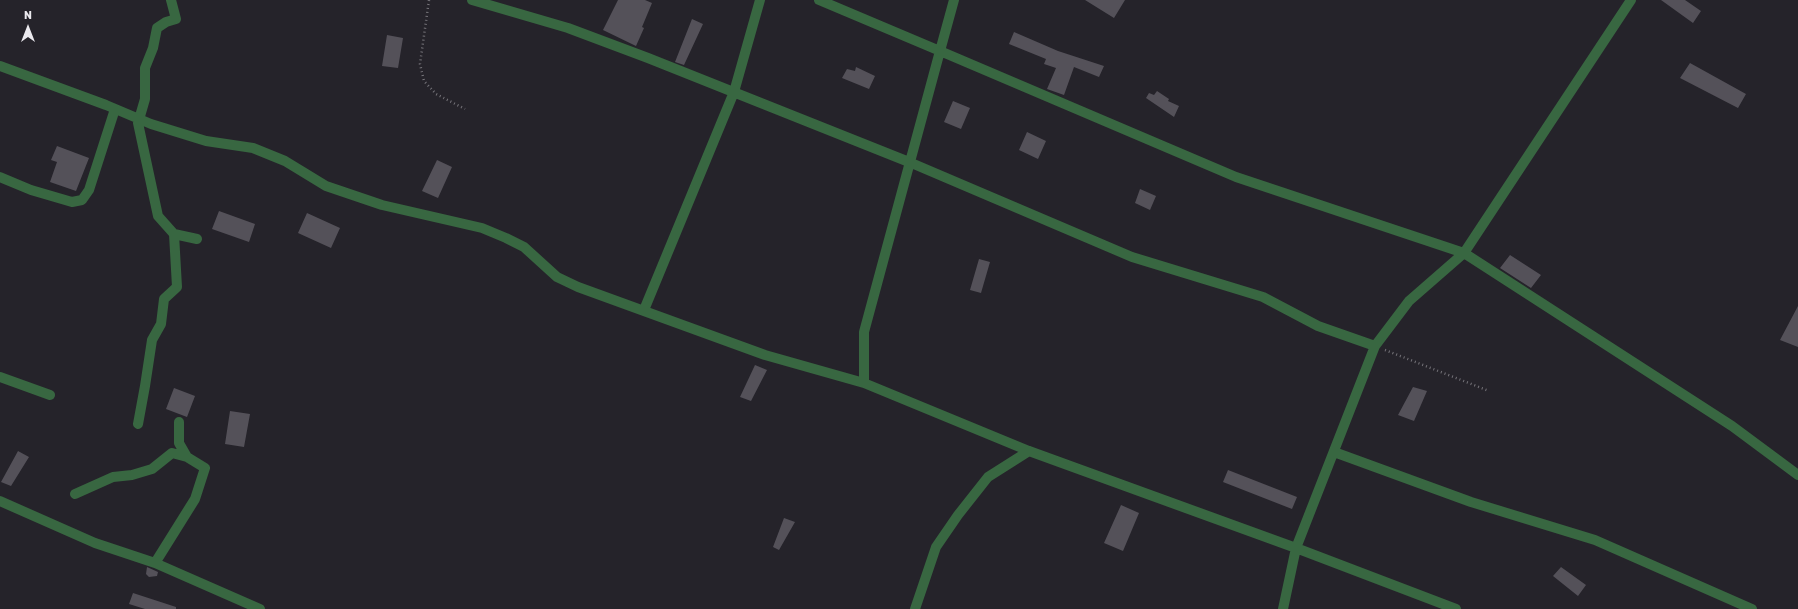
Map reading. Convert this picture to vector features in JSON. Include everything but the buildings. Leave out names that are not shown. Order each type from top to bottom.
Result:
[{"type":"street","points":[[172,0],[176,19],[166,22],[157,28],[153,48],[145,68],[145,99],[138,123],[158,216],[174,234],[197,239]]},
{"type":"street","points":[[472,0],[568,28],[909,162],[1132,257],[1263,296],[1318,326],[1375,346]]},
{"type":"street","points":[[644,310],[734,92],[760,0]]},
{"type":"street","points":[[818,0],[1236,177],[1464,253],[1732,426],[1798,475]]},
{"type":"street","points":[[864,383],[864,332],[954,0]]},
{"type":"street","points":[[1283,609],[1296,548],[1375,346],[1409,301],[1464,253],[1630,0]]},
{"type":"street","points":[[0,66],[151,124],[206,141],[253,148],[285,161],[326,186],[382,205],[482,228],[524,247],[557,277],[578,287],[765,355],[864,383],[1029,451],[1296,548],[1456,609]]},
{"type":"street","points":[[0,178],[31,190],[72,202],[82,200],[89,190],[115,109]]},
{"type":"street","points":[[138,424],[152,340],[161,324],[164,300],[177,287],[174,234]]},
{"type":"street","points":[[0,377],[50,395]]},
{"type":"street","points":[[179,422],[179,443],[187,457]]},
{"type":"street","points":[[915,609],[936,547],[958,515],[988,477],[1029,451]]},
{"type":"street","points":[[1334,452],[1471,502],[1595,540],[1752,609]]},
{"type":"street","points":[[75,494],[113,477],[132,475],[152,469],[172,453],[187,457],[205,468],[195,499],[155,563]]},
{"type":"street","points":[[0,501],[95,543],[155,563],[260,609]]},
{"type":"path","points":[[429,0],[420,64],[424,81],[436,94],[465,109]]},
{"type":"path","points":[[1375,346],[1489,391]]}]
